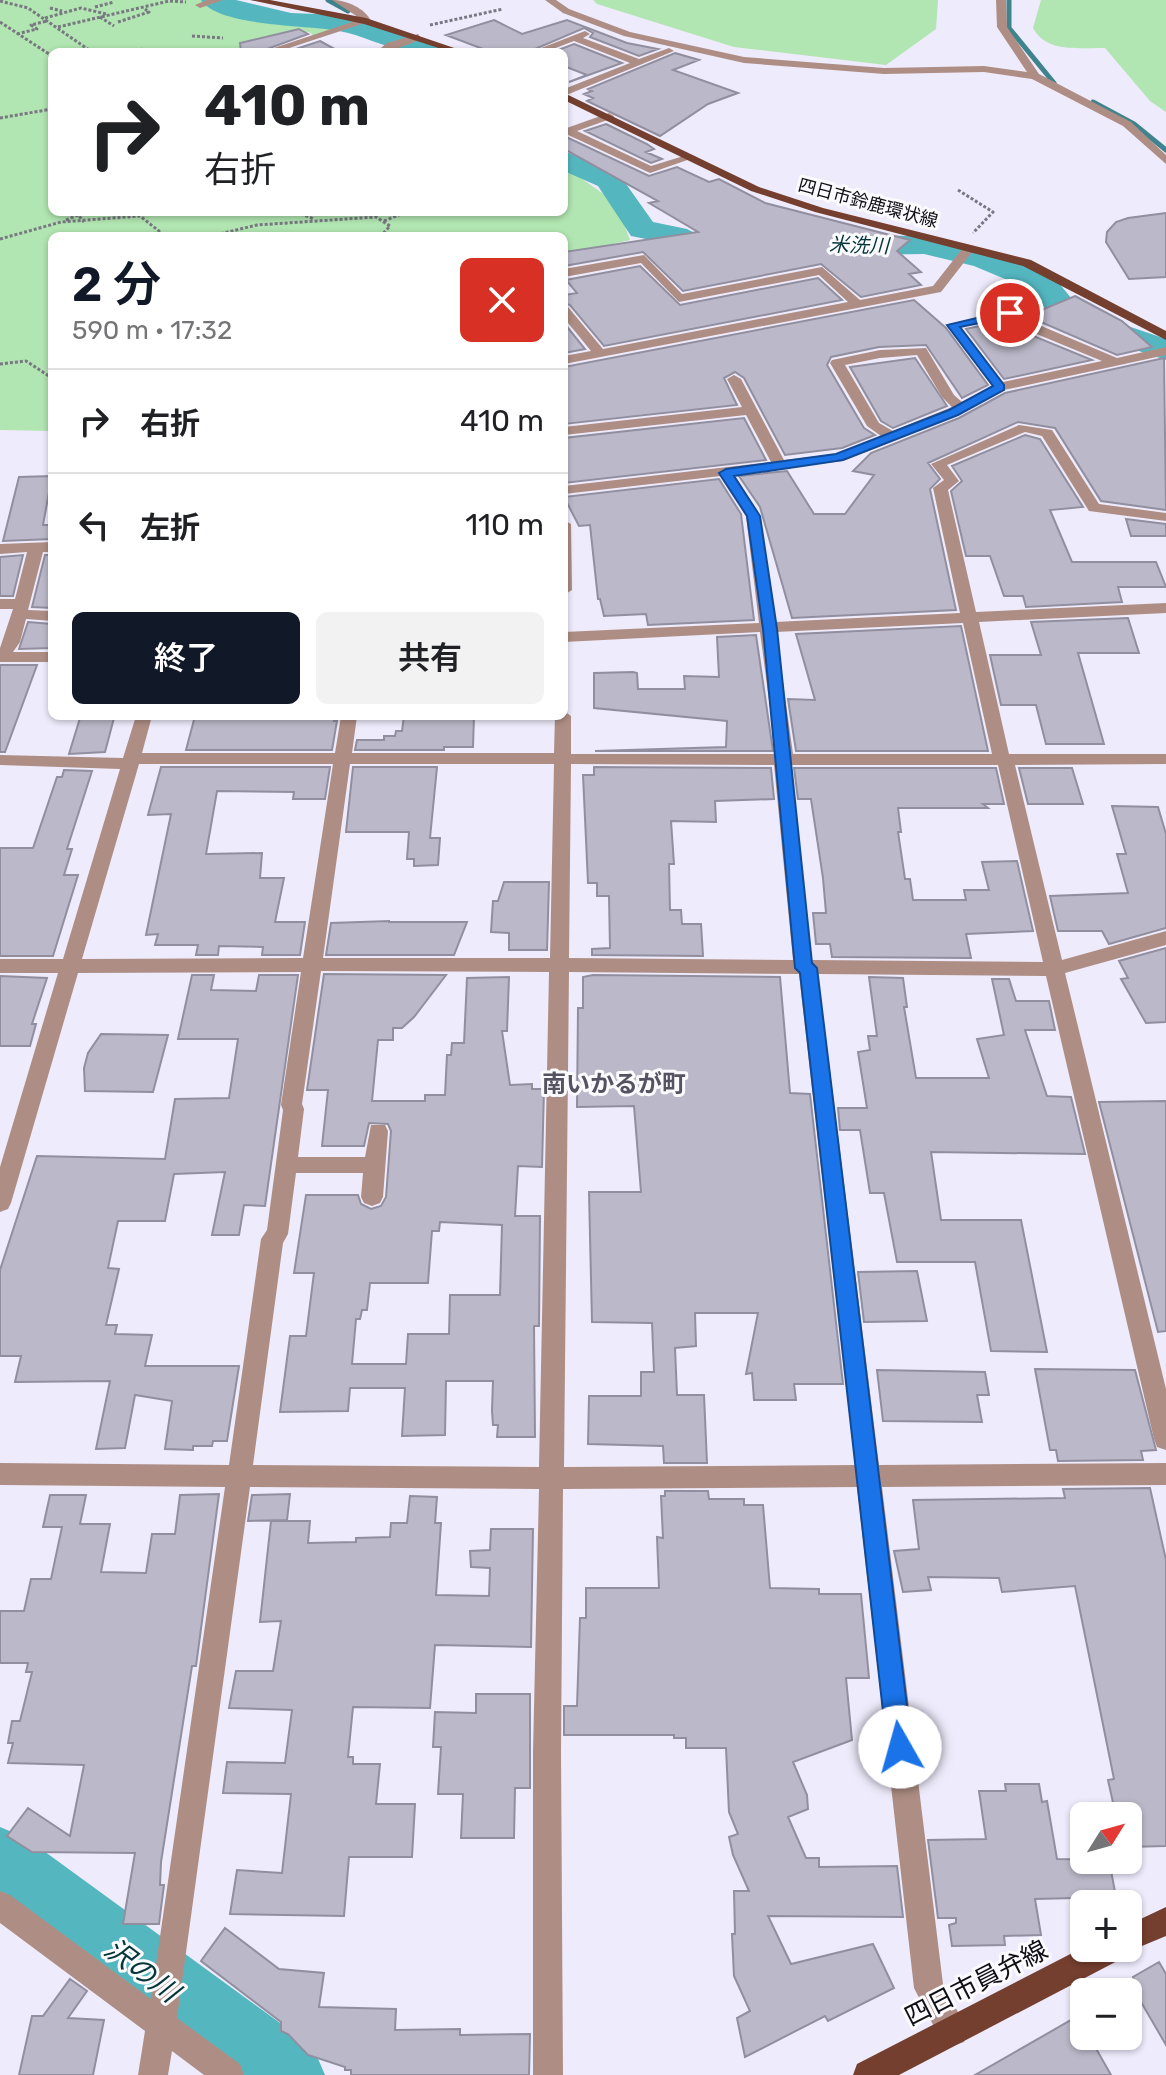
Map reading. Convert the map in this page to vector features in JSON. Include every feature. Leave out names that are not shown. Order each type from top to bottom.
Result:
[{"type":"main road","points":[[255,0],[362,22],[448,48]]},
{"type":"main road","name":"四日市鈴鹿環状線","points":[[568,97],[755,189],[864,223],[966,247],[1045,270],[1166,336]]},
{"type":"main road","points":[[1142,1933],[1166,1921]]},
{"type":"main road","name":"四日市員弁線","points":[[868,2075],[1086,1962]]},
{"type":"street","points":[[203,4],[218,0]]},
{"type":"street","points":[[281,48],[362,22],[365,17],[337,0]]},
{"type":"street","points":[[550,0],[566,11],[627,34],[744,60],[884,71],[984,69],[1035,76]]},
{"type":"street","points":[[1001,0],[1002,27],[1035,76],[1127,124],[1166,161]]},
{"type":"street","points":[[547,48],[593,31]]},
{"type":"street","points":[[386,48],[415,38]]},
{"type":"street","points":[[574,38],[639,63]]},
{"type":"street","points":[[568,93],[669,51]]},
{"type":"street","points":[[609,116],[568,131],[650,170],[690,157]]},
{"type":"street","points":[[568,359],[937,289],[966,247]]},
{"type":"street","points":[[568,272],[644,259],[679,298],[822,271],[857,304]]},
{"type":"street","points":[[1000,387],[953,325],[1010,313],[1027,325],[1116,362]]},
{"type":"street","points":[[568,315],[600,353]]},
{"type":"street","points":[[889,435],[874,426],[837,363],[880,354],[921,351],[949,397],[961,408]]},
{"type":"street","points":[[568,490],[838,458],[961,408],[1000,387],[1160,353]]},
{"type":"street","points":[[734,379],[780,465]]},
{"type":"street","points":[[568,431],[750,410]]},
{"type":"street","points":[[1166,517],[1094,508],[1047,433],[1024,428],[938,464],[952,481],[940,488],[1166,1439]]},
{"type":"street","points":[[726,473],[753,516],[770,629],[785,760],[782,767],[929,1988],[953,2031]]},
{"type":"street","points":[[0,549],[44,547],[20,609],[12,642],[1,657]]},
{"type":"street","points":[[0,604],[48,615]]},
{"type":"street","points":[[568,637],[1166,608]]},
{"type":"street","points":[[1,657],[48,657]]},
{"type":"street","points":[[0,1203],[143,720]]},
{"type":"street","points":[[153,2075],[172,1962],[238,1475],[272,1239],[277,1234],[294,1109],[291,1105],[348,720]]},
{"type":"street","points":[[548,2075],[550,1478],[563,720]]},
{"type":"street","points":[[0,760],[1166,759]]},
{"type":"street","points":[[0,966],[312,967],[437,964],[1055,969],[1166,938]]},
{"type":"street","points":[[372,1197],[378,1131]]},
{"type":"street","points":[[286,1165],[375,1165]]},
{"type":"street","points":[[0,1474],[550,1478],[1166,1474]]},
{"type":"street","points":[[0,1905],[162,2019],[229,2075]]},
{"type":"path","points":[[0,1],[12,1],[58,27],[87,48]]},
{"type":"path","points":[[74,1],[79,6]]},
{"type":"path","points":[[58,27],[167,1],[189,2]]},
{"type":"path","points":[[17,34],[37,29],[31,25],[63,11],[114,2]]},
{"type":"path","points":[[94,7],[106,15]]},
{"type":"path","points":[[50,8],[63,11]]},
{"type":"path","points":[[122,24],[118,22],[149,12],[144,8]]},
{"type":"path","points":[[398,31],[503,9]]},
{"type":"path","points":[[99,17],[114,26]]},
{"type":"path","points":[[0,22],[48,53]]},
{"type":"path","points":[[192,36],[223,38]]},
{"type":"path","points":[[0,118],[48,110]]},
{"type":"path","points":[[958,190],[993,212],[966,247]]},
{"type":"path","points":[[0,239],[61,222],[84,223],[140,216],[157,232]]},
{"type":"path","points":[[306,216],[315,220]]},
{"type":"path","points":[[228,232],[257,225],[359,216]]},
{"type":"path","points":[[372,216],[390,226],[385,232]]},
{"type":"path","points":[[383,221],[396,216]]},
{"type":"path","points":[[0,364],[26,361],[48,375]]},
{"type":"green space","points":[[0,0],[225,0],[307,18],[339,20],[330,27],[337,30],[315,37],[309,32],[251,48],[48,48],[48,216],[568,216],[568,169],[640,220],[624,224],[630,240],[568,254],[568,232],[48,232],[48,431],[0,430]]},
{"type":"green space","points":[[593,0],[938,0],[936,29],[886,65],[734,47],[597,4]]},
{"type":"green space","points":[[1041,0],[1166,0],[1166,112],[1150,101],[1105,48],[1065,47],[1047,42],[1039,36],[1033,28]]},
{"type":"building","points":[[494,20],[522,34],[567,20],[627,43],[658,49],[639,56],[590,37],[593,33],[584,28],[537,48],[480,48],[446,35]]},
{"type":"building","points":[[299,29],[308,34],[270,48],[241,48],[240,43]]},
{"type":"building","points":[[320,41],[333,48],[299,48]]},
{"type":"building","points":[[574,44],[622,63],[569,82],[587,75],[568,68],[568,48],[564,48]]},
{"type":"building","points":[[675,53],[699,60],[673,70],[738,93],[708,104],[660,136],[587,101],[593,98],[584,94],[592,91],[588,89]]},
{"type":"building","points":[[606,124],[647,144],[654,149],[646,152],[662,159],[651,163],[585,131]]},
{"type":"building","points":[[568,138],[649,176],[677,167],[709,182],[719,179],[765,203],[910,240],[897,251],[921,272],[909,274],[921,285],[861,297],[821,264],[683,291],[643,252],[568,265],[568,251],[698,232],[649,203],[658,201],[568,151]]},
{"type":"building","points":[[1166,213],[1166,277],[1129,279],[1106,242],[1107,232],[1116,222],[1128,218]]},
{"type":"building","points":[[640,266],[680,305],[818,278],[842,300],[604,346],[568,304],[568,294],[577,293],[568,280]]},
{"type":"building","points":[[1075,296],[1122,321],[1152,347],[1117,355],[1027,316]]},
{"type":"building","points":[[914,300],[946,328],[988,385],[962,398],[926,345],[879,347],[831,357],[827,365],[864,428],[875,435],[842,448],[785,455],[744,378],[735,372],[724,378],[737,405],[568,424],[568,366]]},
{"type":"building","points":[[1007,320],[1021,331],[1092,360],[1004,379],[966,329]]},
{"type":"building","points":[[568,328],[585,349],[568,352]]},
{"type":"building","points":[[915,358],[947,406],[893,428],[881,421],[850,367]]},
{"type":"building","points":[[1164,358],[1166,510],[1101,501],[1055,428],[1018,422],[928,463],[940,479],[930,489],[956,610],[792,618],[760,507],[739,476],[787,471],[814,514],[845,514],[874,475],[853,471],[871,453],[959,418],[1005,393]]},
{"type":"building","points":[[744,418],[766,460],[568,483],[568,438]]},
{"type":"building","points":[[1025,435],[1040,439],[1083,507],[1050,510],[1072,562],[1156,562],[1166,587],[1118,587],[1122,602],[1026,607],[1023,596],[1004,596],[990,556],[966,556],[951,491],[962,481],[952,466]]},
{"type":"building","points":[[48,476],[43,525],[48,525],[48,539],[3,541],[19,477]]},
{"type":"building","points":[[719,479],[741,514],[754,620],[648,625],[646,614],[604,616],[598,599],[590,525],[579,526],[568,505],[568,497]]},
{"type":"building","points":[[1126,519],[1166,524],[1166,536],[1131,536]]},
{"type":"building","points":[[23,555],[13,596],[0,596],[0,557]]},
{"type":"building","points":[[45,555],[48,555],[48,608],[32,607]]},
{"type":"building","points":[[1128,618],[1139,653],[1078,653],[1104,744],[1046,744],[1036,705],[1001,705],[990,655],[1041,655],[1031,622]]},
{"type":"building","points":[[28,622],[48,624],[48,648],[19,649]]},
{"type":"building","points":[[961,626],[988,751],[796,751],[788,699],[815,700],[796,634]]},
{"type":"building","points":[[756,635],[773,751],[595,751],[726,747],[727,721],[594,708],[594,673],[637,673],[638,689],[685,689],[684,676],[719,677],[717,637]]},
{"type":"building","points":[[0,665],[37,665],[5,752],[0,752]]},
{"type":"building","points":[[79,720],[113,720],[105,752],[69,754]]},
{"type":"building","points":[[194,720],[337,721],[332,750],[186,750]]},
{"type":"building","points":[[403,720],[474,720],[473,747],[355,750],[357,740],[384,740],[384,736],[395,736],[396,731],[402,731]]},
{"type":"building","points":[[161,767],[330,767],[325,799],[293,799],[294,792],[217,791],[206,854],[262,853],[260,878],[284,878],[275,922],[305,922],[300,955],[262,955],[263,947],[219,946],[218,955],[196,955],[198,945],[155,945],[158,934],[146,935],[171,814],[148,815]]},
{"type":"building","points":[[353,767],[437,767],[430,838],[440,838],[438,865],[414,866],[414,859],[407,859],[409,832],[346,832]]},
{"type":"building","points":[[594,767],[771,768],[774,799],[715,801],[716,822],[671,821],[674,864],[669,864],[670,910],[681,910],[682,924],[701,924],[703,956],[592,955],[592,949],[610,948],[609,896],[597,896],[597,883],[588,883],[583,775],[594,775]]},
{"type":"building","points":[[794,768],[996,768],[1004,804],[983,804],[988,808],[898,808],[905,879],[910,879],[913,900],[966,900],[964,890],[989,890],[982,862],[1017,861],[1033,931],[966,934],[971,958],[832,957],[830,944],[816,944],[813,913],[826,913],[823,878],[811,799],[798,799]]},
{"type":"building","points":[[1019,768],[1072,768],[1083,804],[1028,804]]},
{"type":"building","points":[[64,770],[92,771],[67,849],[72,849],[64,875],[78,875],[53,956],[0,956],[0,848],[33,848],[57,777],[62,777]]},
{"type":"building","points":[[1112,806],[1158,807],[1166,834],[1166,928],[1109,944],[1102,931],[1058,931],[1050,896],[1128,893],[1117,854],[1126,854]]},
{"type":"building","points":[[504,882],[549,882],[547,950],[509,950],[509,933],[491,932],[493,901],[498,901]]},
{"type":"building","points":[[467,922],[454,955],[326,955],[331,923]]},
{"type":"building","points":[[1166,948],[1166,1022],[1146,1023],[1121,979],[1128,978],[1119,961]]},
{"type":"building","points":[[324,974],[446,975],[414,1017],[402,1028],[393,1028],[393,1040],[378,1040],[372,1101],[425,1101],[425,1095],[445,1095],[447,1055],[451,1055],[452,1043],[464,1043],[467,978],[509,977],[507,1031],[502,1031],[510,1085],[532,1084],[532,1089],[544,1089],[542,1167],[518,1166],[515,1216],[540,1216],[539,1326],[534,1326],[535,1437],[497,1437],[498,1425],[493,1425],[492,1411],[493,1381],[446,1381],[445,1435],[402,1436],[405,1388],[350,1388],[348,1411],[280,1412],[290,1336],[306,1336],[314,1273],[294,1273],[306,1195],[358,1195],[361,1204],[371,1209],[381,1206],[386,1197],[391,1131],[388,1124],[369,1123],[364,1146],[322,1146],[328,1090],[307,1090]],"holes":[[[440,1222],[502,1225],[500,1295],[450,1295],[449,1334],[408,1334],[406,1364],[352,1364],[356,1319],[360,1319],[362,1310],[367,1310],[370,1283],[428,1283],[432,1231],[439,1231]]]},
{"type":"building","points":[[192,975],[214,975],[211,990],[256,991],[259,975],[298,975],[265,1206],[244,1205],[239,1235],[212,1235],[225,1172],[174,1174],[165,1221],[118,1221],[108,1268],[119,1269],[106,1325],[117,1325],[115,1334],[152,1335],[145,1366],[239,1366],[227,1441],[213,1441],[212,1446],[193,1446],[193,1450],[165,1449],[172,1401],[135,1395],[125,1448],[96,1449],[110,1381],[15,1382],[21,1356],[0,1356],[0,1270],[37,1156],[165,1159],[175,1099],[229,1098],[238,1039],[178,1039]]},
{"type":"building","points":[[0,976],[47,978],[32,1024],[36,1024],[30,1046],[0,1046]]},
{"type":"building","points":[[583,977],[780,977],[790,1093],[810,1094],[843,1384],[794,1384],[796,1400],[754,1400],[752,1373],[746,1374],[758,1313],[695,1313],[696,1346],[675,1348],[677,1395],[704,1395],[707,1463],[664,1463],[663,1446],[588,1444],[589,1396],[641,1396],[641,1372],[654,1372],[652,1323],[592,1322],[589,1192],[641,1192],[634,1106],[577,1107],[578,1008],[583,1008]]},
{"type":"building","points":[[869,977],[903,978],[907,1007],[904,1007],[916,1078],[989,1078],[977,1039],[1004,1035],[992,979],[1009,979],[1016,1001],[1049,1001],[1055,1030],[1025,1030],[1047,1096],[1071,1097],[1085,1154],[931,1152],[941,1220],[1021,1220],[1047,1352],[991,1351],[975,1262],[897,1262],[884,1193],[870,1193],[860,1130],[840,1130],[838,1108],[867,1108],[858,1052],[870,1050],[868,1036],[877,1036]]},
{"type":"building","points":[[101,1034],[168,1035],[153,1092],[85,1091],[84,1068],[88,1053]]},
{"type":"building","points":[[1166,1101],[1166,1331],[1158,1332],[1099,1102]]},
{"type":"building","points":[[917,1271],[927,1321],[864,1322],[858,1272]]},
{"type":"building","points":[[1035,1369],[1135,1370],[1156,1450],[1141,1451],[1143,1460],[1058,1461],[1056,1450],[1050,1450]]},
{"type":"building","points":[[877,1370],[985,1372],[989,1395],[977,1395],[982,1422],[883,1421]]},
{"type":"building","points":[[1150,1488],[1166,1560],[1166,1846],[1142,1847],[1142,1802],[1113,1802],[1108,1780],[1114,1779],[1075,1586],[1002,1592],[999,1578],[928,1577],[931,1590],[903,1592],[894,1551],[919,1549],[913,1500],[1065,1498],[1063,1489]]},
{"type":"building","points":[[665,1491],[708,1491],[709,1499],[744,1499],[744,1505],[763,1505],[770,1588],[819,1589],[819,1594],[861,1594],[869,1678],[846,1678],[852,1740],[793,1762],[807,1795],[808,1809],[788,1817],[806,1858],[819,1858],[819,1867],[897,1866],[903,1917],[768,1916],[791,1964],[873,1944],[894,1988],[828,2021],[825,2016],[745,2057],[737,2018],[750,2011],[734,1976],[732,1934],[735,1934],[734,1891],[749,1891],[733,1855],[729,1837],[738,1834],[729,1812],[726,1748],[686,1748],[686,1738],[674,1738],[674,1735],[564,1735],[564,1706],[577,1706],[580,1618],[586,1618],[586,1588],[659,1588],[657,1537],[663,1538],[661,1496],[665,1496]]},
{"type":"building","points":[[219,1494],[196,1666],[192,1666],[161,1862],[160,1885],[164,1885],[159,1924],[123,1924],[135,1853],[32,1852],[7,1836],[28,1808],[70,1836],[84,1765],[8,1763],[13,1743],[8,1743],[12,1721],[20,1721],[32,1672],[26,1672],[28,1663],[0,1663],[0,1611],[24,1611],[31,1579],[51,1579],[62,1527],[43,1527],[50,1495],[86,1495],[80,1524],[110,1524],[101,1572],[146,1573],[152,1534],[175,1534],[180,1495]]},
{"type":"building","points":[[290,1494],[287,1520],[248,1521],[252,1495]]},
{"type":"building","points":[[410,1496],[437,1497],[435,1523],[441,1523],[436,1595],[489,1596],[490,1568],[471,1567],[470,1551],[490,1550],[491,1529],[533,1529],[531,1647],[435,1645],[430,1708],[353,1707],[348,1757],[353,1757],[353,1764],[380,1764],[376,1804],[415,1804],[412,1857],[349,1857],[344,1916],[230,1914],[237,1870],[282,1873],[291,1794],[223,1793],[227,1762],[285,1763],[292,1710],[229,1708],[236,1671],[273,1671],[281,1621],[260,1622],[271,1521],[310,1521],[308,1543],[356,1542],[356,1538],[390,1537],[391,1523],[407,1523]]},
{"type":"building","points":[[476,1694],[530,1694],[530,1788],[515,1788],[514,1838],[461,1838],[463,1794],[438,1794],[441,1747],[433,1747],[435,1712],[476,1713]]},
{"type":"building","points":[[1005,1784],[1039,1784],[1042,1802],[1047,1801],[1057,1859],[1070,1859],[1070,1874],[1112,1874],[1115,1890],[1070,1890],[1070,1898],[1035,1899],[1041,1935],[1004,1936],[1005,1945],[952,1946],[949,1925],[956,1923],[956,1918],[938,1918],[928,1840],[986,1839],[979,1791],[1006,1791]]},
{"type":"building","points":[[225,1928],[279,1969],[324,1973],[319,2007],[396,2009],[395,2030],[460,2029],[460,2035],[530,2034],[529,2075],[351,2075],[351,2070],[345,2070],[345,2067],[308,2055],[288,2034],[281,2031],[281,2022],[201,1961]]},
{"type":"building","points":[[1159,1962],[1166,1974],[1166,2045],[1142,2004],[1142,1978],[1133,1977]]},
{"type":"building","points":[[70,1979],[87,1991],[68,2018],[104,2020],[93,2075],[19,2075],[32,2016],[43,2016]]},
{"type":"building","points":[[1070,2021],[1070,2050],[1097,2050],[1111,2075],[975,2075]]},
{"type":"waterway","name":"米洗川","points":[[213,0],[239,10],[291,21],[340,23],[422,48]]},
{"type":"waterway","points":[[328,0],[348,11]]},
{"type":"waterway","points":[[1009,0],[1009,28],[1054,83]]},
{"type":"waterway","points":[[1093,102],[1134,124],[1166,150]]},
{"type":"waterway","name":"米洗川","points":[[568,162],[609,180],[642,229],[676,236],[713,256],[738,255]]},
{"type":"waterway","name":"米洗川","points":[[830,244],[924,245],[985,259],[1042,283],[1069,317],[1166,350]]},
{"type":"waterway","name":"沢の川","points":[[0,1864],[285,2075]]},
{"type":"district","name":"南いかるが町","points":[[614,1084]]},
{"type":"route","points":[[900,1747],[808,968],[803,968],[770,629],[753,516],[726,473],[838,458],[953,412],[1000,387],[953,325],[1010,313]]}]
